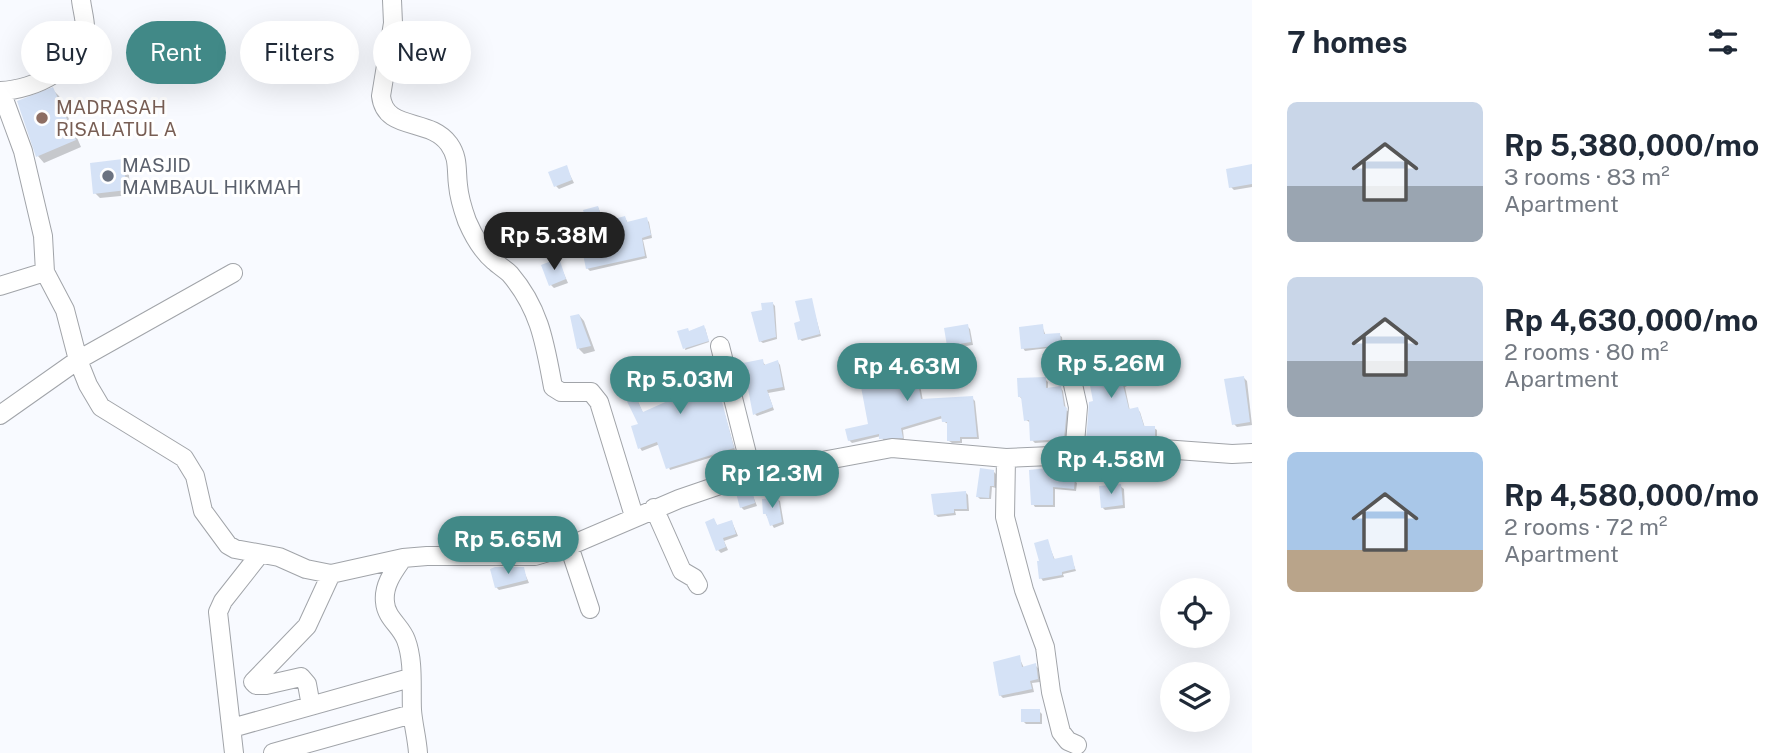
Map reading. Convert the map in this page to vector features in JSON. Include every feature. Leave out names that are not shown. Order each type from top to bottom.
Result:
[{"type":"street","points":[[81,0],[85,28],[77,52],[64,67],[17,90],[1,91],[23,151],[43,236],[45,272],[65,310],[78,360],[101,407],[184,458],[195,476],[203,511],[228,545],[243,552],[279,556],[306,569],[331,573],[403,558],[535,556],[569,546],[654,508],[752,474],[892,448],[1006,458],[1149,448],[1252,453]]},
{"type":"street","points":[[392,0],[393,23],[382,104],[397,120],[442,134],[455,152],[458,186],[474,236],[493,260],[509,272],[538,316],[555,390],[591,392],[599,402],[634,516]]},
{"type":"street","points":[[0,286],[45,272]]},
{"type":"street","points":[[0,415],[78,360],[233,273]]},
{"type":"street","points":[[720,346],[752,474]]},
{"type":"street","points":[[1066,353],[1078,407],[1074,455]]},
{"type":"street","points":[[1006,458],[1006,517],[1024,590],[1045,647],[1051,692],[1061,732],[1077,745]]},
{"type":"street","points":[[654,508],[681,571],[694,578],[698,585]]},
{"type":"street","points":[[569,546],[590,609]]},
{"type":"street","points":[[234,753],[218,612],[223,601],[260,554]]},
{"type":"street","points":[[403,558],[391,575],[384,601],[388,614],[405,638],[418,753]]},
{"type":"street","points":[[311,706],[307,684],[301,677],[266,685],[256,685],[253,682],[307,626],[331,573]]},
{"type":"street","points":[[232,728],[410,678]]},
{"type":"street","points":[[273,753],[412,714]]},
{"type":"building","name":"MADRASAH RISALATUL A","points":[[53,87],[76,140],[36,157],[17,101]]},
{"type":"building","name":"MASJID MAMBAUL HIKMAH","points":[[123,159],[127,190],[93,194],[90,163]]},
{"type":"building","points":[[1252,164],[1252,184],[1229,188],[1226,169]]},
{"type":"building","points":[[567,165],[572,180],[554,187],[548,172]]},
{"type":"building","points":[[598,206],[602,219],[587,223],[583,210]]},
{"type":"building","points":[[625,216],[627,222],[647,217],[651,235],[642,238],[645,256],[586,269],[582,249],[621,242],[614,219]]},
{"type":"building","points":[[559,258],[566,279],[549,286],[541,265]]},
{"type":"building","points":[[812,298],[820,334],[798,340],[794,323],[800,321],[795,301]]},
{"type":"building","points":[[773,302],[776,337],[759,342],[751,312],[762,310],[761,303]]},
{"type":"building","points":[[579,314],[591,346],[577,349],[570,316]]},
{"type":"building","points":[[968,324],[971,342],[947,346],[944,328]]},
{"type":"building","points":[[1043,324],[1044,334],[1060,333],[1061,343],[1058,346],[1021,349],[1019,327]]},
{"type":"building","points":[[704,325],[709,341],[683,349],[677,331],[688,328],[689,331]]},
{"type":"building","points":[[1116,347],[1119,358],[1123,357],[1134,379],[1123,385],[1129,409],[1138,407],[1144,426],[1155,426],[1155,437],[1086,442],[1089,402],[1093,401],[1087,370],[1082,371],[1079,357]]},
{"type":"building","points":[[886,356],[887,361],[917,358],[916,372],[921,399],[973,396],[977,437],[960,437],[960,441],[947,441],[947,422],[942,422],[941,416],[901,428],[903,438],[879,439],[879,434],[848,441],[845,429],[868,424],[861,387],[864,386],[860,360]]},
{"type":"building","points":[[763,359],[764,365],[778,360],[783,387],[767,390],[773,407],[753,415],[743,363]]},
{"type":"building","points":[[676,363],[683,378],[713,367],[734,448],[666,469],[657,442],[638,449],[631,426],[638,424],[621,389],[616,391],[610,374],[636,365],[642,381],[630,386],[643,412],[672,399],[658,373]]},
{"type":"building","points":[[1244,376],[1250,422],[1232,425],[1224,379]]},
{"type":"building","points":[[1046,377],[1046,388],[1061,386],[1064,406],[1067,408],[1064,439],[1030,441],[1029,420],[1024,421],[1017,378]]},
{"type":"building","points":[[980,468],[994,470],[994,486],[990,486],[989,498],[976,497]]},
{"type":"building","points":[[1047,468],[1048,476],[1075,478],[1074,489],[1053,487],[1053,505],[1031,505],[1029,470]]},
{"type":"building","points":[[1121,484],[1123,505],[1101,508],[1099,486]]},
{"type":"building","points":[[752,489],[755,503],[740,508],[736,493]]},
{"type":"building","points":[[966,491],[967,509],[954,509],[954,513],[934,515],[931,494]]},
{"type":"building","points":[[778,497],[782,522],[770,526],[766,514],[763,514],[762,499]]},
{"type":"building","points":[[714,518],[717,525],[732,520],[736,534],[723,538],[726,547],[716,551],[705,522]]},
{"type":"building","points":[[1048,539],[1054,559],[1072,555],[1075,569],[1062,572],[1062,575],[1039,579],[1039,561],[1034,543]]},
{"type":"building","points":[[524,567],[527,580],[495,588],[490,569]]},
{"type":"building","points":[[1020,655],[1022,667],[1036,663],[1038,679],[1030,681],[1032,689],[999,696],[993,662]]},
{"type":"building","points":[[1021,709],[1040,709],[1040,722],[1021,722]]},
{"type":"place","name":"MADRASAH RISALATUL A","points":[[42,118]]},
{"type":"place","name":"MASJID MAMBAUL HIKMAH","points":[[108,176]]}]
